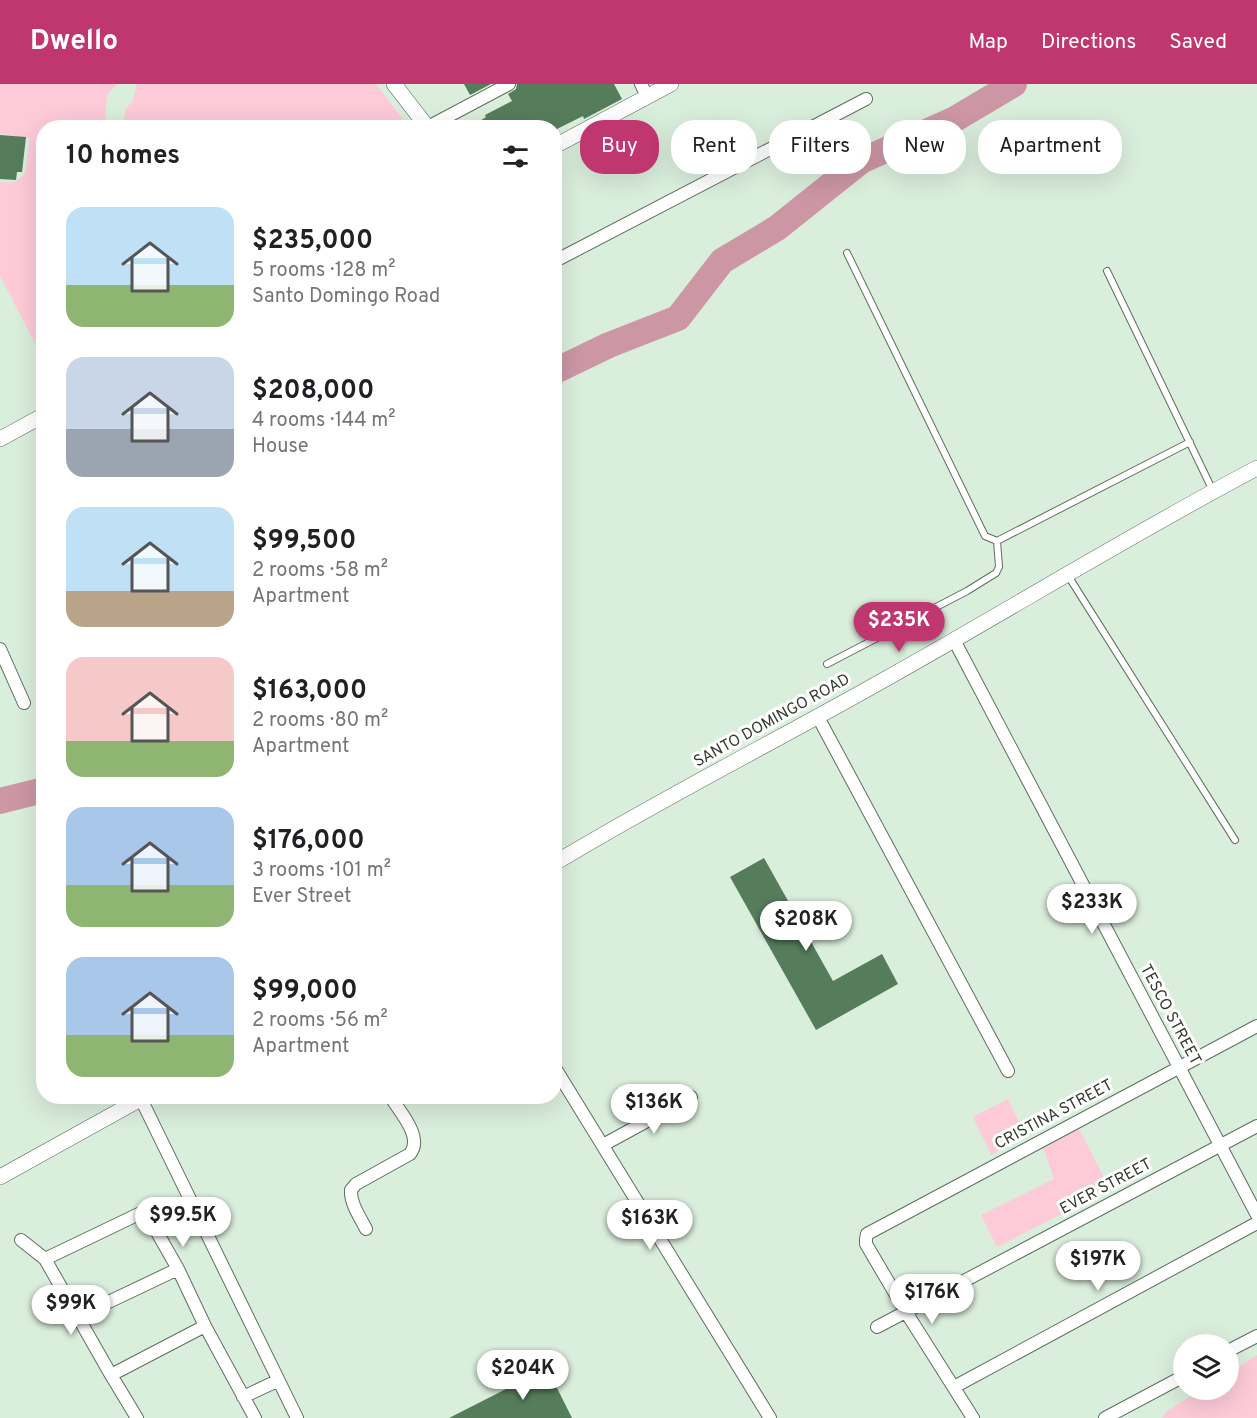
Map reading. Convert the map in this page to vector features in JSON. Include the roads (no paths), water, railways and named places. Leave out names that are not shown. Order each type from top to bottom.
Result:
[{"type":"street","points":[[394,84],[422,120]]},
{"type":"street","points":[[441,120],[509,84]]},
{"type":"street","points":[[562,142],[644,90],[671,84]]},
{"type":"street","points":[[562,257],[866,99]]},
{"type":"street","points":[[0,439],[36,419]]},
{"type":"street","name":"SANTO DOMINGO ROAD","points":[[562,859],[617,825],[818,717],[1257,468]]},
{"type":"street","name":"TESCO STREET","points":[[954,640],[1257,1215]]},
{"type":"street","points":[[0,649],[24,703]]},
{"type":"street","points":[[818,717],[1008,1071]]},
{"type":"street","name":"CRISTINA STREET","points":[[906,1312],[866,1244],[867,1234],[1257,1026]]},
{"type":"street","points":[[562,1079],[770,1418]]},
{"type":"street","points":[[603,1146],[691,1097]]},
{"type":"street","points":[[0,1177],[132,1104]]},
{"type":"street","points":[[146,1104],[277,1381],[297,1418]]},
{"type":"street","points":[[366,1229],[353,1203],[351,1190],[356,1184],[410,1154],[415,1148],[416,1141],[413,1132],[395,1104]]},
{"type":"street","name":"EVER STREET","points":[[876,1327],[1257,1126]]},
{"type":"street","points":[[45,1259],[145,1211],[178,1269],[252,1417]]},
{"type":"street","points":[[954,1387],[1257,1223]]},
{"type":"street","points":[[21,1240],[45,1259],[137,1418]]},
{"type":"street","points":[[77,1317],[178,1269]]},
{"type":"street","points":[[906,1312],[973,1418]]},
{"type":"street","points":[[111,1375],[205,1326]]},
{"type":"street","points":[[1239,1345],[1257,1336]]},
{"type":"street","points":[[243,1397],[277,1381]]},
{"type":"street","points":[[1105,1418],[1173,1382]]},
{"type":"lane","points":[[847,253],[986,536],[997,541]]},
{"type":"lane","points":[[1107,271],[1213,491]]},
{"type":"lane","points":[[997,541],[1190,442]]},
{"type":"lane","points":[[827,664],[967,591],[996,573],[999,567],[997,541]]},
{"type":"lane","points":[[1067,574],[1235,840]]},
{"type":"waterway","points":[[562,368],[609,345],[678,318],[722,261],[777,228],[861,161],[955,119],[1014,84]]},
{"type":"waterway","points":[[0,801],[36,792]]}]
